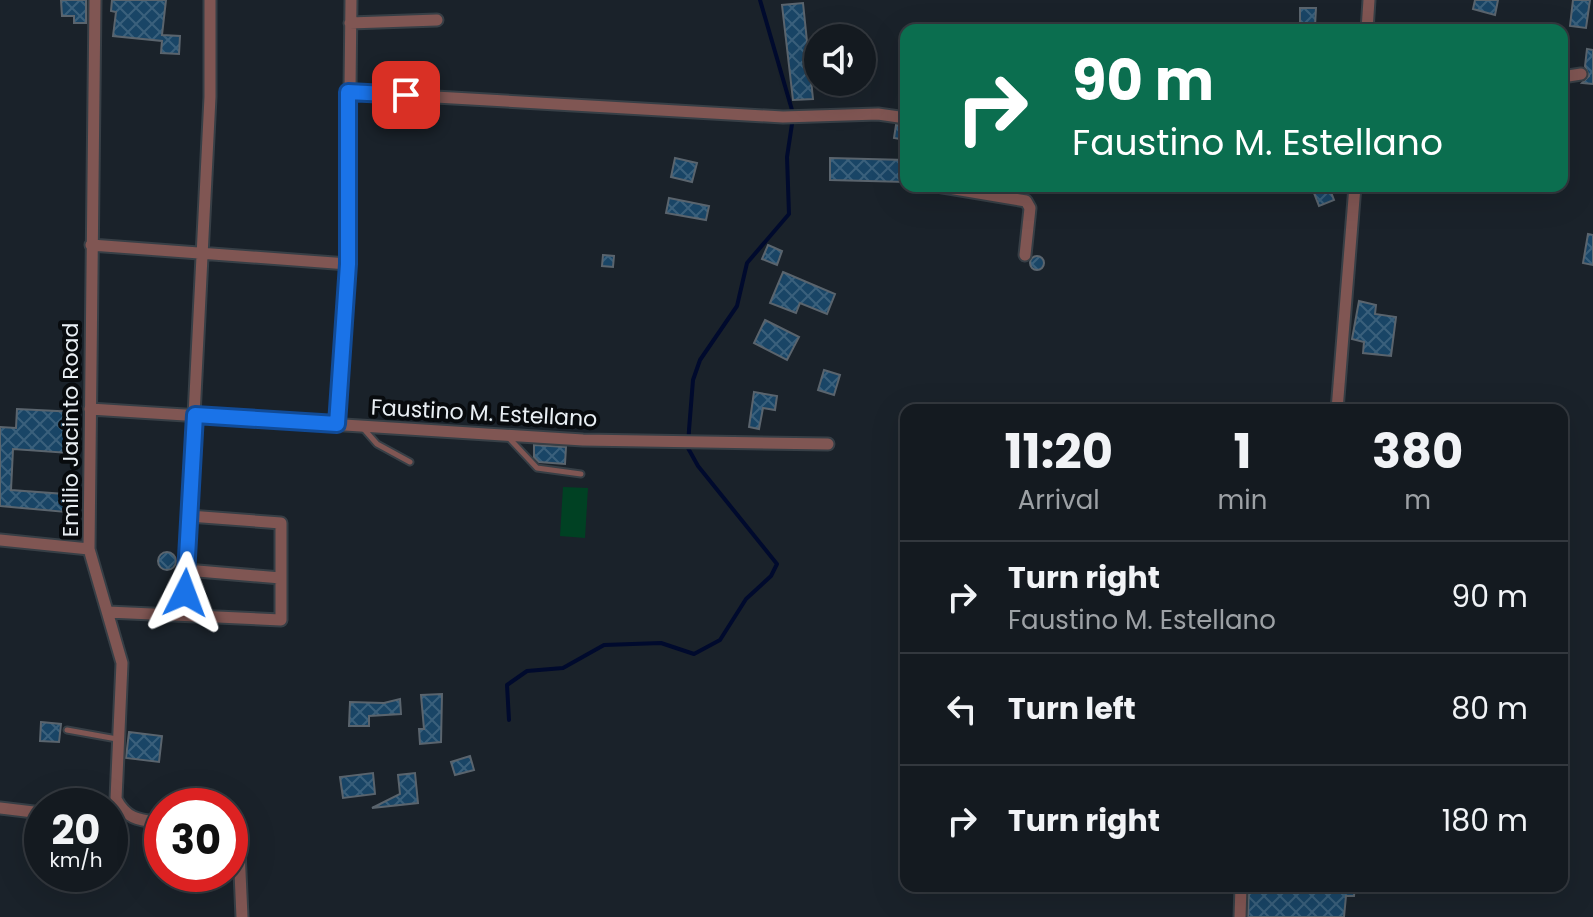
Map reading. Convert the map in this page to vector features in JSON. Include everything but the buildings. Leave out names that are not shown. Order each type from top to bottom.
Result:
[{"type":"street","name":"Emilio Jacinto Road","points":[[95,0],[89,549],[122,663],[115,788]]},
{"type":"street","points":[[184,615],[210,97],[210,0]]},
{"type":"street","points":[[337,424],[348,264],[351,0]]},
{"type":"street","points":[[1367,24],[1369,0]]},
{"type":"street","points":[[350,23],[437,20]]},
{"type":"street","points":[[1568,76],[1581,74]]},
{"type":"street","points":[[348,92],[783,117],[878,114],[900,117]]},
{"type":"street","points":[[973,192],[1026,201],[1030,208],[1025,255]]},
{"type":"street","points":[[1337,404],[1355,192]]},
{"type":"street","points":[[91,245],[348,264]]},
{"type":"street","name":"Faustino M. Estellano","points":[[90,409],[507,435],[828,444]]},
{"type":"street","points":[[108,612],[281,620],[281,523],[189,516]]},
{"type":"street","points":[[0,540],[89,549]]},
{"type":"street","points":[[186,570],[281,578]]},
{"type":"street","points":[[0,808],[24,811]]},
{"type":"street","points":[[241,892],[242,917]]},
{"type":"street","points":[[1240,917],[1241,892]]},
{"type":"lane","points":[[362,426],[377,444],[410,462]]},
{"type":"lane","points":[[507,435],[537,468],[581,474]]},
{"type":"lane","points":[[67,730],[118,739]]},
{"type":"green space","points":[[563,487],[588,488],[585,538],[560,536]]},
{"type":"waterway","points":[[760,0],[792,110]]},
{"type":"waterway","points":[[509,720],[507,685],[527,671],[563,668],[604,645],[661,643],[694,654],[720,640],[746,599],[771,576],[777,564],[698,466],[688,448],[693,380],[700,360],[737,306],[747,263],[789,214],[787,157],[792,124]]},
{"type":"route","points":[[185,593],[195,415],[337,424],[348,264],[348,92],[406,95]]}]
